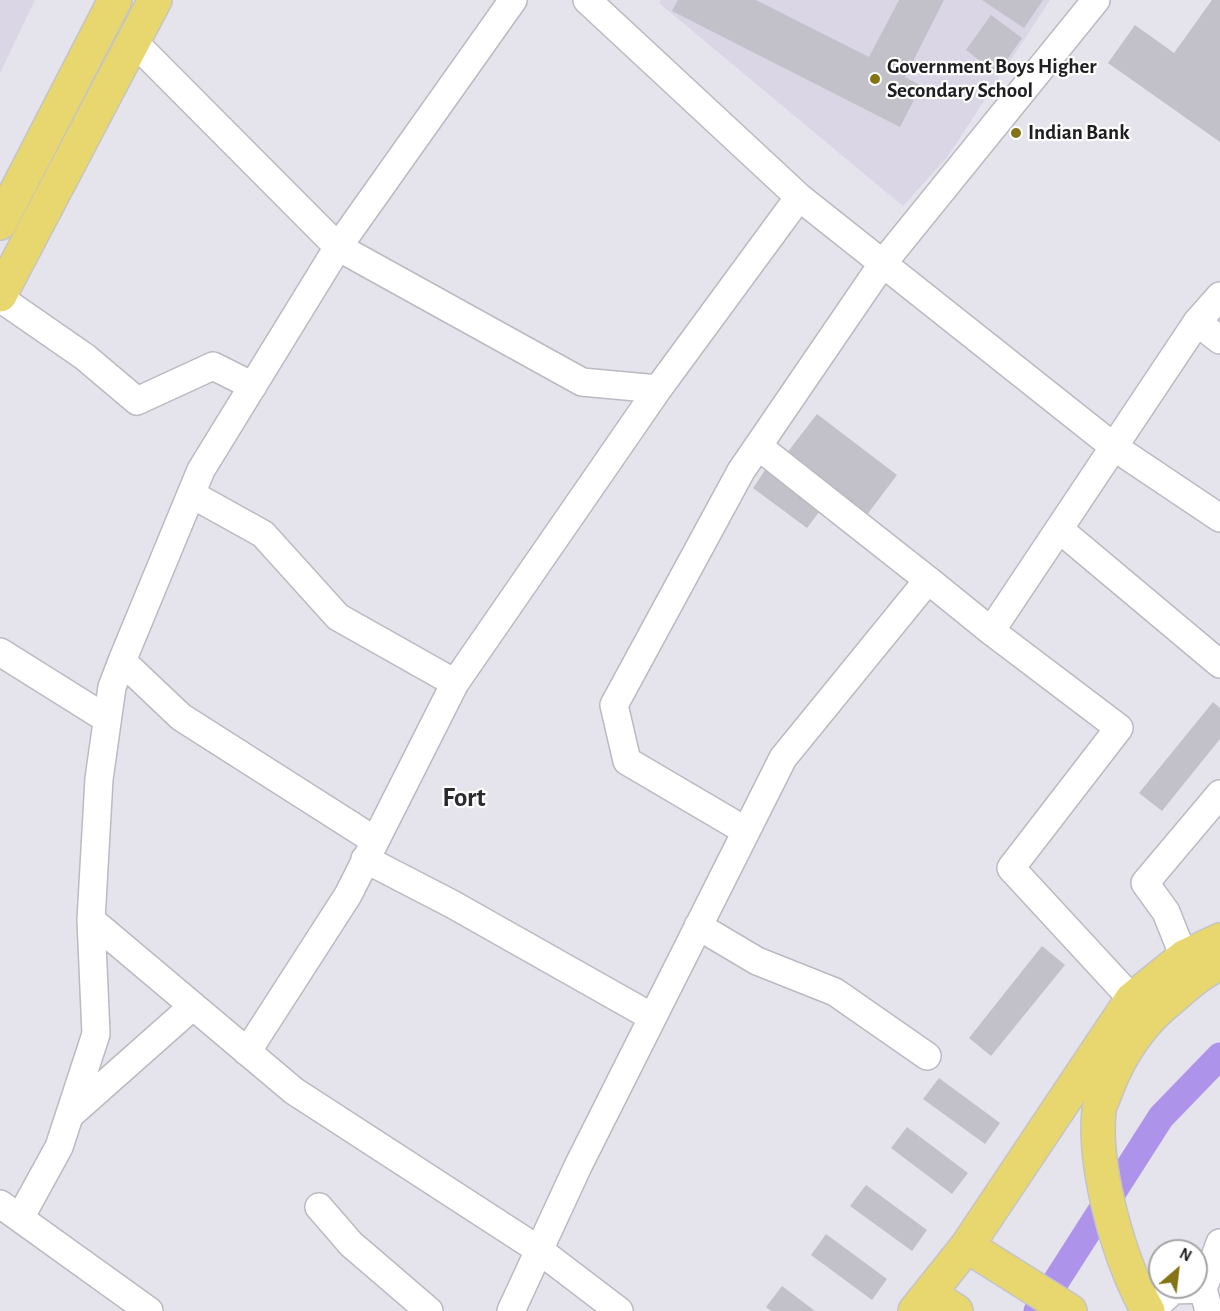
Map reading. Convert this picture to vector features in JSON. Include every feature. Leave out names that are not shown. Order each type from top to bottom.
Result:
[{"type":"main road","points":[[0,223],[115,0]]},
{"type":"main road","points":[[0,296],[155,0]]},
{"type":"main road","points":[[937,1306],[971,1248],[1132,999],[1184,957],[1220,940]]},
{"type":"main road","points":[[1149,1311],[1137,1291],[1115,1230],[1101,1168],[1099,1109],[1119,1056],[1151,1014],[1207,969],[1220,964]]},
{"type":"main road","points":[[971,1248],[1070,1311]]},
{"type":"street","points":[[149,1311],[10,1211],[58,1147],[96,1034],[91,920],[99,778],[112,687],[201,470],[338,247],[513,0]]},
{"type":"street","points":[[587,0],[799,197],[1114,447],[1220,519]]},
{"type":"street","points":[[746,831],[627,761],[614,705],[741,471],[758,446],[883,264],[1096,0]]},
{"type":"street","points":[[134,42],[338,247],[582,382],[658,389]]},
{"type":"street","points":[[247,1052],[348,895],[455,683],[658,389],[799,197]]},
{"type":"street","points":[[0,296],[85,357],[137,400],[213,366],[253,386]]},
{"type":"street","points":[[991,631],[1197,322],[1220,296]]},
{"type":"street","points":[[1197,322],[1220,340]]},
{"type":"street","points":[[758,446],[991,631],[1119,728],[1011,868],[1132,999]]},
{"type":"street","points":[[191,494],[263,534],[338,617],[455,683]]},
{"type":"street","points":[[1059,529],[1220,664]]},
{"type":"street","points":[[512,1311],[578,1166],[783,758],[928,580]]},
{"type":"street","points":[[0,652],[107,719]]},
{"type":"street","points":[[122,661],[181,717],[370,849],[452,904],[652,1017]]},
{"type":"street","points":[[1184,957],[1166,912],[1145,883],[1220,794]]},
{"type":"street","points":[[91,920],[294,1091],[539,1250],[619,1311]]},
{"type":"street","points":[[698,926],[757,961],[834,992],[927,1056]]},
{"type":"street","points":[[68,1117],[193,1006]]},
{"type":"street","points":[[319,1207],[351,1244],[429,1311]]},
{"type":"street","points":[[1149,1311],[1173,1290],[1206,1300],[1220,1243]]},
{"type":"shaded area","points":[[0,0],[35,0],[0,73]]},
{"type":"shaded area","name":"Government Boys Higher Secondary School","points":[[661,0],[1050,0],[948,156],[903,206],[659,3]]},
{"type":"building","points":[[678,0],[756,0],[869,57],[899,0],[944,0],[905,77],[921,86],[900,127],[672,11]]},
{"type":"building","points":[[982,0],[1043,0],[1024,28]]},
{"type":"building","points":[[1212,0],[1220,0],[1220,142],[1108,63],[1135,25],[1174,53]]},
{"type":"building","points":[[991,15],[1022,38],[997,74],[966,50]]},
{"type":"building","points":[[817,414],[897,475],[863,520],[783,458]]},
{"type":"building","points":[[770,463],[825,504],[807,528],[753,488]]},
{"type":"building","points":[[1213,702],[1220,708],[1220,739],[1162,811],[1139,793]]},
{"type":"building","points":[[1042,946],[1065,965],[991,1056],[969,1038]]},
{"type":"building","points":[[939,1078],[1000,1123],[985,1144],[923,1099]]},
{"type":"building","points":[[907,1127],[968,1173],[952,1194],[891,1148]]},
{"type":"building","points":[[866,1185],[927,1230],[912,1251],[850,1206]]},
{"type":"building","points":[[826,1234],[887,1279],[872,1300],[811,1255]]},
{"type":"building","points":[[782,1286],[815,1311],[771,1311],[766,1307]]},
{"type":"waterway","points":[[1037,1311],[1161,1117],[1220,1056]]},
{"type":"place","name":"Government Boys Higher Secondary School","points":[[875,79]]},
{"type":"place","name":"Indian Bank","points":[[1016,133]]},
{"type":"district","name":"Fort","points":[[464,798]]}]
